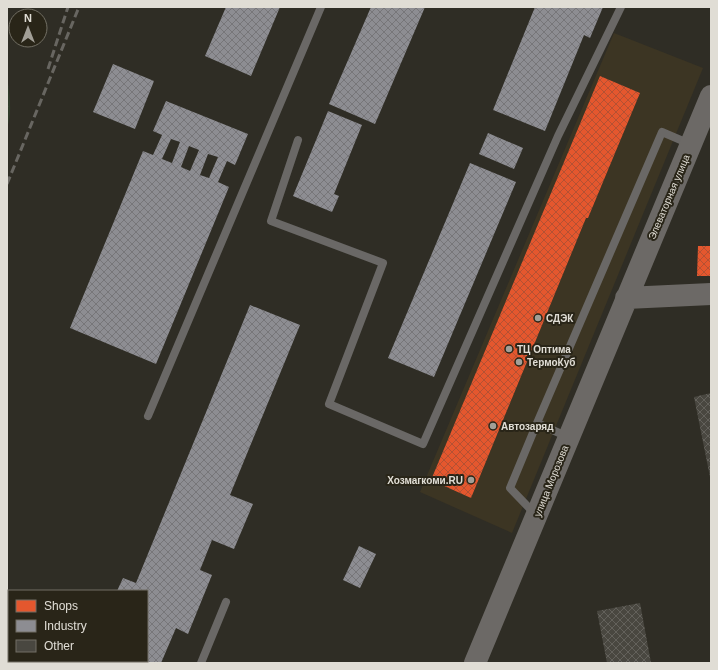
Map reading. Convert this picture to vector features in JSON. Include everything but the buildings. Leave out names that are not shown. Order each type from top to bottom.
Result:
[{"type":"main road","name":"Элеваторная улица","points":[[626,298],[691,144],[709,109]]},
{"type":"main road","points":[[626,298],[711,294]]},
{"type":"main road","name":"улица Морозова","points":[[475,663],[626,298]]},
{"type":"lane","points":[[148,416],[321,7]]},
{"type":"lane","points":[[298,140],[271,221],[383,263],[329,404],[423,444],[558,136],[621,7]]},
{"type":"lane","points":[[537,516],[510,488],[662,132],[691,144]]},
{"type":"lane","points":[[537,423],[569,438]]},
{"type":"lane","points":[[201,663],[226,602]]},
{"type":"shaded area","points":[[614,33],[703,68],[512,533],[420,492]]},
{"type":"green space","points":[[7,75],[10,115],[7,128]]},
{"type":"railway","points":[[48,69],[68,7]]},
{"type":"railway","points":[[7,184],[79,7]]},
{"type":"place","name":"СДЭК","points":[[538,318]]},
{"type":"place","name":"ТЦ Оптима","points":[[509,349]]},
{"type":"place","name":"ТермоКуб","points":[[519,362]]},
{"type":"place","name":"Автозаряд","points":[[493,426]]},
{"type":"place","name":"Хозмагкоми.RU","points":[[471,480]]}]
